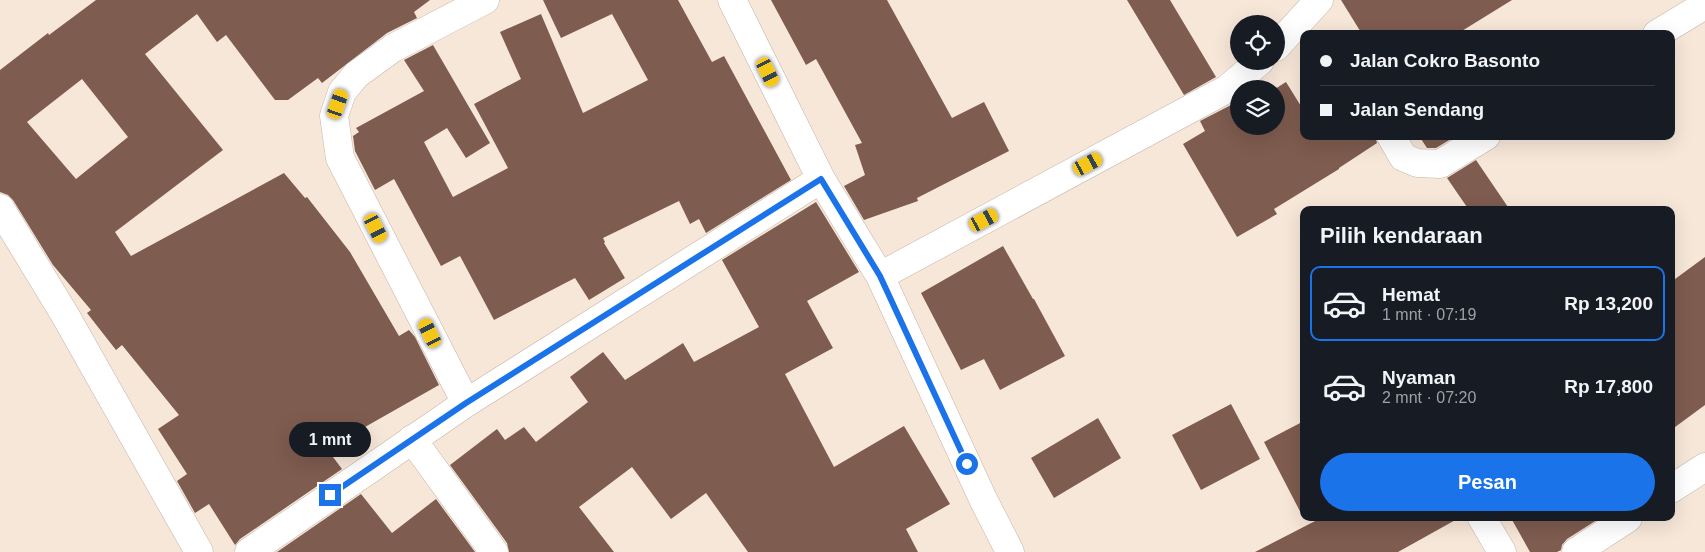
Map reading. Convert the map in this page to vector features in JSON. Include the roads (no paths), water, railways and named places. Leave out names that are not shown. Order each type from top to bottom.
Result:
[{"type":"street","points":[[466,403],[340,158],[334,116],[342,92],[356,75],[393,48],[485,0]]},
{"type":"street","points":[[732,0],[821,179],[880,276],[1010,552]]},
{"type":"street","points":[[1664,30],[1705,5]]},
{"type":"street","points":[[1285,40],[1314,17]]},
{"type":"street","points":[[880,276],[1227,89],[1249,70]]},
{"type":"street","points":[[1393,140],[1404,157],[1417,163],[1440,164],[1479,140]]},
{"type":"street","points":[[249,552],[412,438],[821,179]]},
{"type":"street","points":[[0,208],[65,315],[200,552]]},
{"type":"street","points":[[412,438],[494,552]]},
{"type":"street","points":[[1675,486],[1705,467]]},
{"type":"street","points":[[1484,521],[1502,552]]},
{"type":"street","points":[[1576,552],[1623,521]]}]
